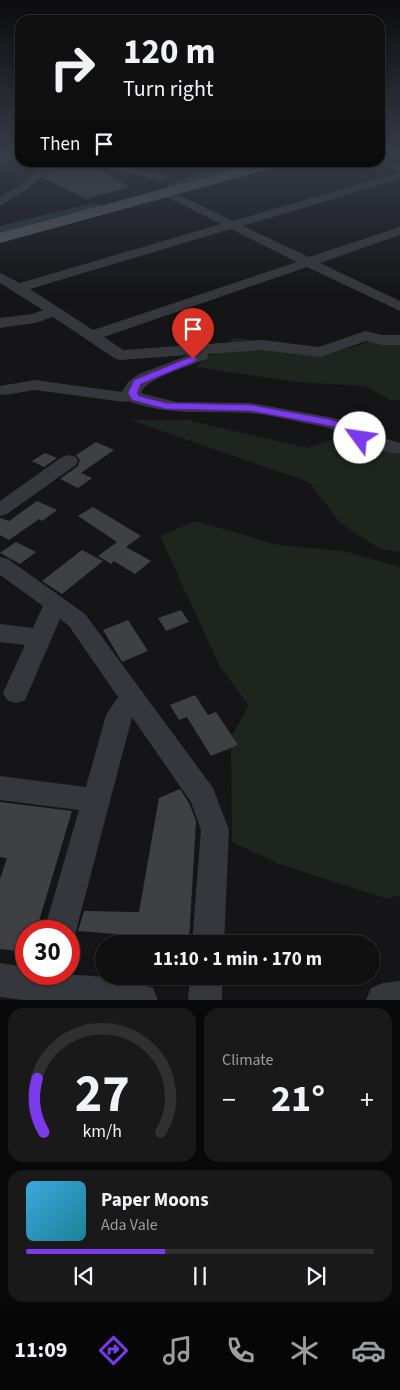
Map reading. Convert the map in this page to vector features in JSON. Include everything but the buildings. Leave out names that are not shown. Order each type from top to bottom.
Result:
[{"type":"main road","points":[[0,238],[142,200]]},
{"type":"street","points":[[181,200],[400,308]]},
{"type":"street","points":[[20,288],[317,200]]},
{"type":"street","points":[[91,336],[400,231]]},
{"type":"street","points":[[0,277],[20,288],[120,355],[262,345],[320,352],[365,336],[382,340],[400,340]]},
{"type":"street","points":[[0,323],[35,318],[54,311]]},
{"type":"street","points":[[5,390],[36,385],[124,397],[132,393],[137,382],[220,348]]},
{"type":"street","points":[[132,393],[136,398],[166,406],[251,408],[328,422],[340,425],[360,438],[397,448]]},
{"type":"street","points":[[0,510],[69,461]]},
{"type":"street","points":[[0,564],[77,620],[203,796],[215,830],[209,935]]},
{"type":"street","points":[[16,693],[55,604]]},
{"type":"street","points":[[0,632],[40,638]]},
{"type":"street","points":[[63,920],[119,715],[132,697]]},
{"type":"street","points":[[0,788],[96,800]]},
{"type":"street","points":[[0,980],[15,980]]},
{"type":"street","points":[[70,985],[141,1000]]},
{"type":"street","points":[[205,1000],[206,985]]},
{"type":"street","points":[[383,1000],[400,998]]},
{"type":"shaded area","points":[[234,338],[323,349],[351,348],[370,341],[400,344],[400,400],[390,400],[365,386],[296,382],[195,367]]},
{"type":"shaded area","points":[[130,420],[188,420],[307,448],[331,440],[400,452],[400,552],[380,549],[340,523],[309,482]]},
{"type":"shaded area","points":[[196,521],[278,545],[343,551],[400,567],[400,895],[388,899],[279,864],[232,842],[231,737],[249,705],[220,667],[160,536]]},
{"type":"waterway","points":[[0,232],[93,208]]},
{"type":"route","points":[[193,359],[137,382],[132,393],[136,398],[166,406],[231,406],[328,422],[340,425],[360,438]]}]
